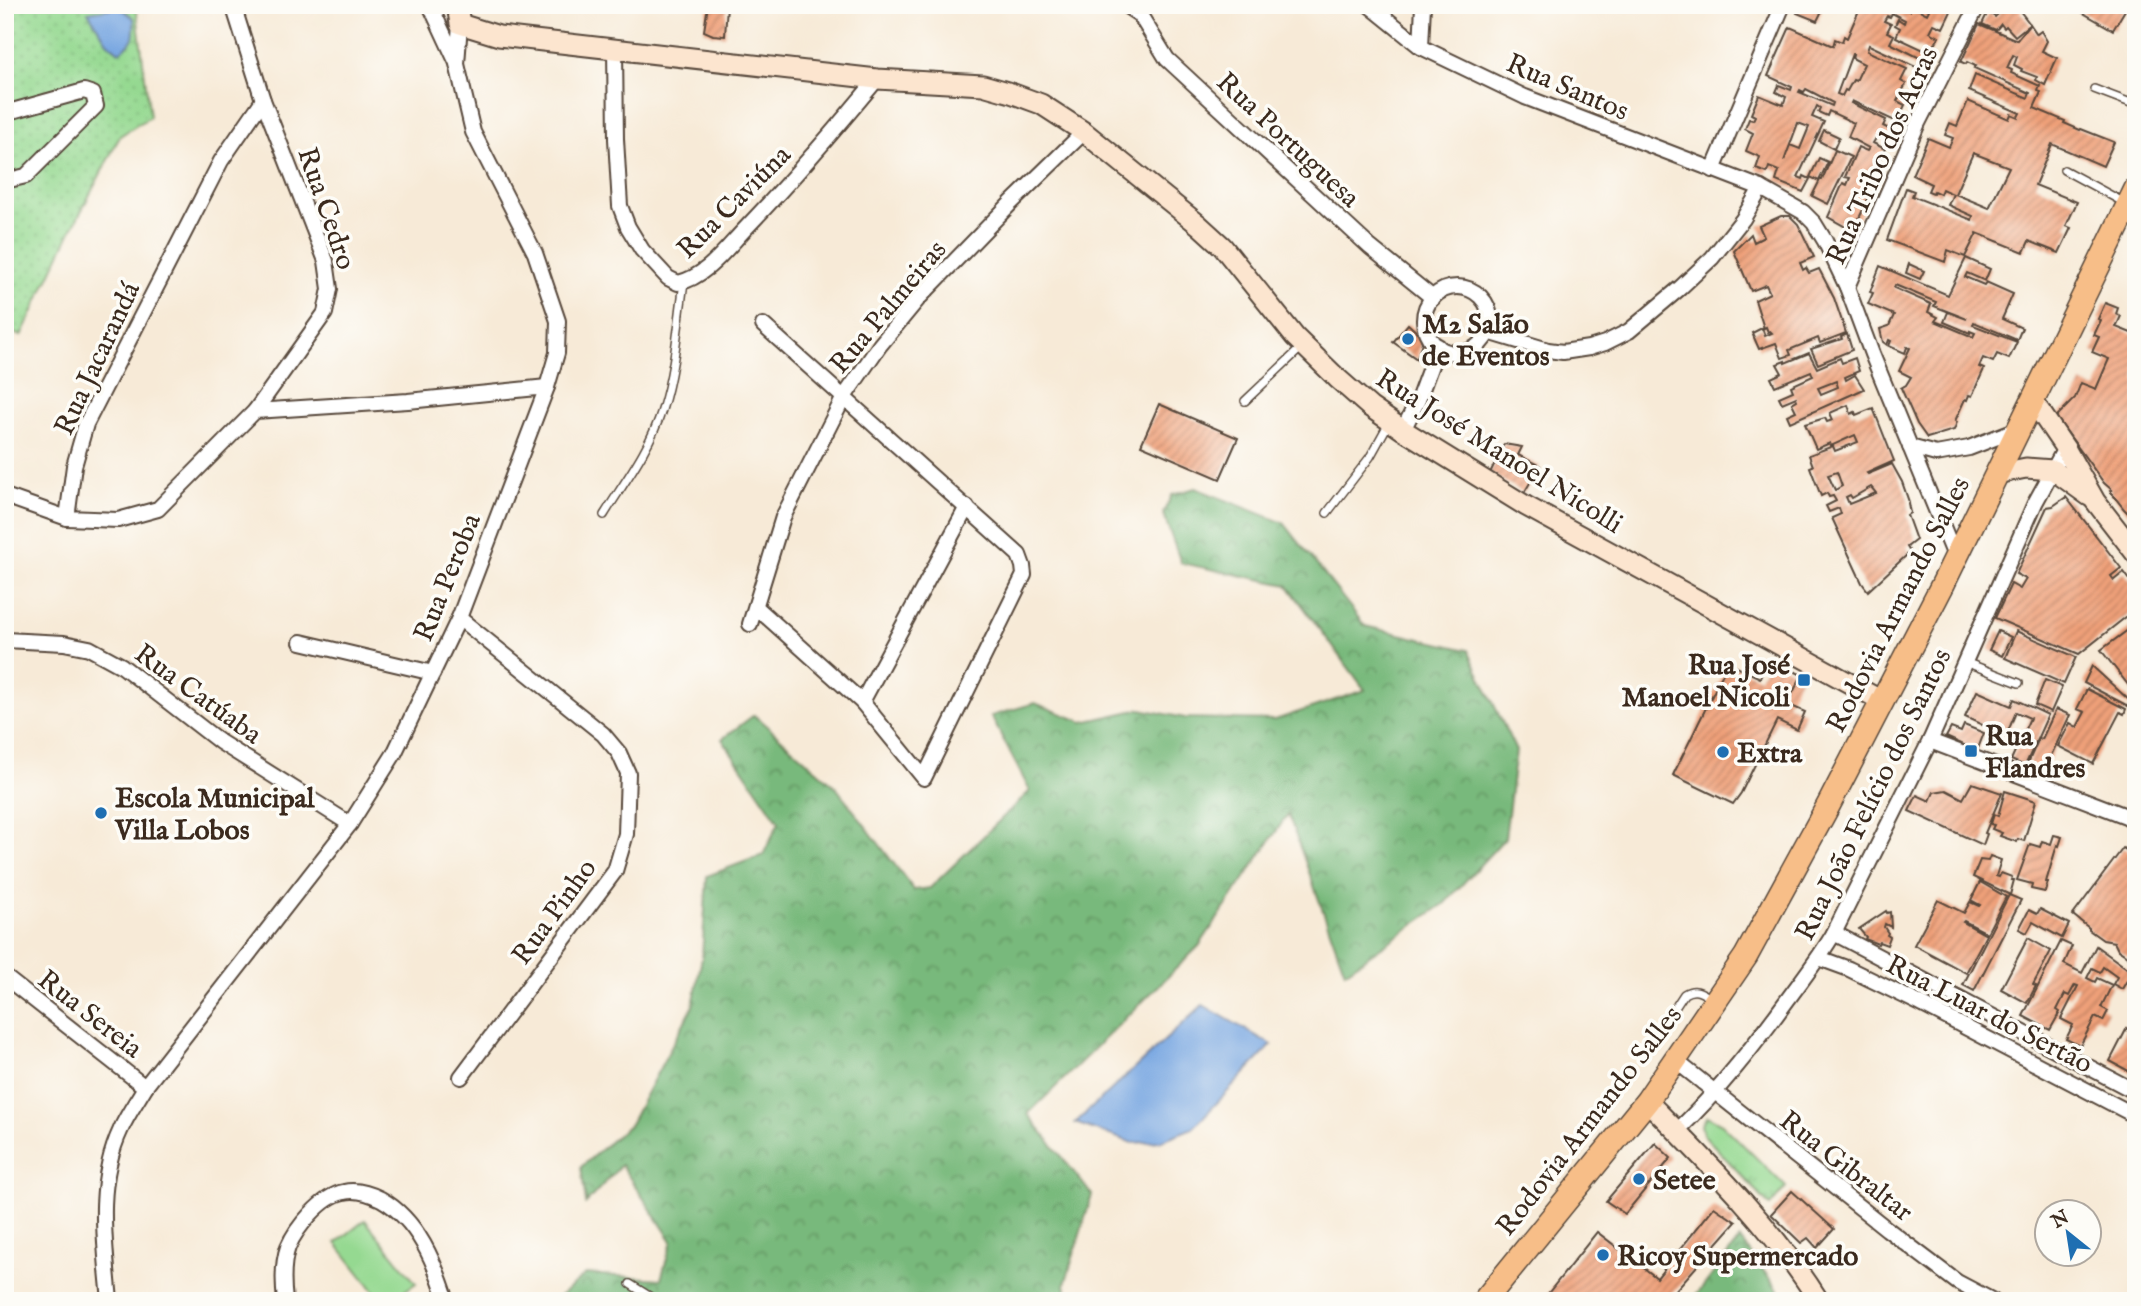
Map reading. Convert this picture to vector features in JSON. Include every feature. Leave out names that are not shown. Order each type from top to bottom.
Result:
[{"type":"main road","name":"Rua José Manoel Nicolli","points":[[458,15],[499,36],[877,79],[983,85],[1041,104],[1084,132],[1222,246],[1304,345],[1370,407],[1527,506],[1882,701]]},
{"type":"main road","name":"Rodovia Armando Salles","points":[[1484,1301],[1647,1101],[1750,949],[1942,586],[2132,196]]},
{"type":"main road","points":[[2033,401],[2095,501],[2136,554]]},
{"type":"main road","points":[[1996,474],[2026,468],[2053,470],[2095,501]]},
{"type":"main road","points":[[1647,1101],[1719,1173],[1767,1229],[1819,1301]]},
{"type":"street","name":"Rua Cedro","points":[[233,5],[263,100],[326,261],[330,289],[325,313],[255,411]]},
{"type":"street","points":[[430,5],[457,64]]},
{"type":"street","name":"Rua Portuguesa","points":[[1125,5],[1141,10],[1167,59],[1370,247],[1433,298]]},
{"type":"street","name":"Rua Santos","points":[[1368,5],[1421,47],[1525,97],[1761,188],[1803,212],[1814,223],[1847,287],[1955,556]]},
{"type":"street","points":[[1421,47],[1423,5]]},
{"type":"street","points":[[1713,170],[1783,5]]},
{"type":"street","name":"Rua Tribo dos Acras","points":[[1847,287],[1918,123],[1978,5]]},
{"type":"street","name":"Rua Peroba","points":[[110,1301],[102,1216],[108,1163],[121,1129],[145,1087],[350,824],[394,754],[459,618],[547,387],[556,353],[558,321],[535,253],[473,132],[457,64],[458,15]]},
{"type":"street","name":"Rua Caviúna","points":[[615,48],[620,205],[628,227],[642,250],[674,282],[684,282],[709,267],[791,182],[877,79]]},
{"type":"street","points":[[5,113],[85,92],[93,94],[96,106],[26,176],[5,181]]},
{"type":"street","name":"Rua Jacarandá","points":[[67,517],[74,466],[86,424],[221,161],[263,100]]},
{"type":"street","name":"Rua Palmeiras","points":[[750,624],[783,517],[844,397],[880,345],[918,299],[1084,132]]},
{"type":"street","points":[[1488,332],[1563,352],[1589,348],[1629,331],[1712,258],[1743,219],[1761,188]]},
{"type":"street","points":[[1461,287],[1479,295],[1489,312],[1488,332],[1483,341],[1466,352],[1446,351],[1430,338],[1424,317],[1427,307],[1441,291],[1461,287]]},
{"type":"street","points":[[755,607],[862,702],[924,778],[1024,575],[1019,555],[763,325]]},
{"type":"street","points":[[1396,425],[1418,400],[1437,346]]},
{"type":"street","points":[[5,496],[67,517],[118,520],[158,509],[255,411],[408,401],[547,387]]},
{"type":"street","points":[[1910,447],[1936,454],[1969,449],[2018,429]]},
{"type":"street","name":"Rua João Felício dos Santos","points":[[1677,1132],[1716,1092],[1819,958],[1834,933],[1930,741],[2035,503],[2065,449]]},
{"type":"street","points":[[862,702],[967,508]]},
{"type":"street","name":"Rua Pinho","points":[[459,618],[603,734],[619,753],[628,773],[626,834],[615,871],[461,1077]]},
{"type":"street","name":"Rua Catúaba","points":[[5,640],[64,643],[89,648],[122,666],[220,742],[350,824]]},
{"type":"street","points":[[301,642],[433,673]]},
{"type":"street","points":[[1930,741],[2136,822]]},
{"type":"street","name":"Rua Luar do Sertão","points":[[1834,933],[2136,1091]]},
{"type":"street","name":"Rua Luar do Sertão","points":[[1819,958],[1879,983],[2136,1116]]},
{"type":"street","name":"Rua Sereia","points":[[7,982],[145,1087]]},
{"type":"street","points":[[1968,1028],[1976,1008]]},
{"type":"street","name":"Rua Gibraltar","points":[[1676,1060],[1887,1229],[1958,1282],[1993,1301]]},
{"type":"street","points":[[285,1301],[282,1283],[288,1248],[303,1223],[323,1202],[343,1192],[360,1191],[381,1199],[400,1214],[419,1237],[435,1265],[447,1301]]},
{"type":"lane","points":[[2095,89],[2136,105]]},
{"type":"lane","points":[[2064,170],[2132,196]]},
{"type":"lane","points":[[604,515],[648,444],[662,411],[675,349],[684,282]]},
{"type":"lane","points":[[1245,401],[1304,345]]},
{"type":"lane","points":[[1327,513],[1396,425]]},
{"type":"lane","points":[[1965,662],[2019,683]]},
{"type":"lane","points":[[1656,1037],[1684,994],[1697,990],[1716,1001]]},
{"type":"lane","points":[[630,1284],[657,1301]]},
{"type":"green space","points":[[5,5],[136,5],[150,117],[120,136],[21,336],[5,330]]},
{"type":"green space","points":[[1195,488],[1284,523],[1365,626],[1468,650],[1516,751],[1505,838],[1444,904],[1345,972],[1288,814],[1199,946],[1028,1114],[1092,1195],[1065,1284],[1068,1301],[554,1301],[586,1274],[661,1279],[672,1241],[621,1165],[586,1203],[581,1167],[630,1124],[693,1006],[702,957],[707,876],[763,855],[779,822],[722,739],[754,715],[835,786],[914,890],[930,888],[1030,791],[991,716],[1035,703],[1083,722],[1141,709],[1185,718],[1275,720],[1365,690],[1287,585],[1181,563],[1163,513],[1172,495]]},
{"type":"green space","points":[[1707,1116],[1722,1124],[1786,1187],[1770,1206],[1703,1134],[1701,1125]]},
{"type":"green space","points":[[365,1220],[416,1283],[390,1301],[382,1301],[336,1243]]},
{"type":"green space","points":[[1740,1239],[1780,1293],[1781,1301],[1692,1301]]},
{"type":"water","points":[[120,7],[134,18],[134,30],[131,42],[119,52],[107,42],[88,12]]},
{"type":"water","points":[[1203,1005],[1272,1045],[1193,1128],[1160,1141],[1133,1143],[1075,1123]]},
{"type":"building","points":[[708,5],[727,5],[725,36],[704,31]]},
{"type":"building","points":[[1800,5],[1809,5],[1822,11],[1817,21],[1797,13]]},
{"type":"building","points":[[1856,5],[1896,5],[1909,11],[1912,6],[1927,14],[1929,10],[1920,5],[1954,5],[1943,28],[1934,24],[1930,32],[1939,37],[1930,53],[1896,37],[1900,28],[1895,25],[1898,19],[1904,23],[1905,20],[1892,13],[1884,21],[1891,24],[1887,32],[1894,35],[1890,43],[1926,61],[1922,70],[1869,45],[1867,51],[1907,69],[1901,81],[1906,84],[1897,101],[1905,105],[1897,122],[1852,101],[1851,103],[1886,120],[1883,126],[1893,131],[1889,140],[1878,135],[1873,143],[1885,149],[1874,171],[1877,172],[1875,177],[1872,176],[1868,184],[1865,193],[1870,195],[1853,231],[1828,217],[1843,183],[1847,185],[1850,178],[1845,177],[1858,147],[1867,151],[1869,148],[1848,137],[1854,123],[1829,111],[1827,116],[1818,112],[1820,108],[1817,106],[1812,117],[1824,122],[1798,177],[1810,179],[1803,192],[1776,181],[1779,171],[1769,167],[1767,173],[1756,169],[1760,157],[1746,151],[1753,133],[1745,129],[1749,119],[1753,120],[1755,116],[1751,114],[1759,95],[1783,105],[1786,97],[1776,92],[1779,85],[1791,90],[1792,87],[1768,76],[1790,27],[1833,46],[1835,39],[1842,42],[1844,36],[1847,38],[1860,8]],"holes":[[[1852,54],[1852,58],[1864,64],[1856,81],[1853,80],[1842,96],[1837,94]],[[1806,89],[1833,103],[1832,106],[1799,92]],[[1798,123],[1809,127],[1800,149],[1790,145],[1784,161]]]},
{"type":"building","points":[[2007,5],[2021,5],[2023,8],[2020,11],[2030,24],[2015,36],[2001,24],[1996,30],[1982,24],[1988,12],[1995,17]]},
{"type":"building","points":[[2083,5],[2117,5],[2125,10],[2113,30],[2080,11]]},
{"type":"building","points":[[1979,24],[2017,40],[2030,24],[2037,34],[2041,31],[2047,41],[2042,51],[2057,58],[2045,85],[2036,80],[2037,77],[2014,65],[2017,57],[2013,55],[2007,68],[2012,70],[2011,73],[2040,86],[2038,91],[2041,92],[2034,108],[2080,130],[2114,142],[2103,166],[2052,144],[2035,185],[2077,202],[2066,226],[2071,228],[2059,253],[2029,241],[2024,252],[1977,233],[1965,257],[1948,250],[1945,262],[1887,240],[1906,188],[1914,191],[1912,196],[1972,220],[1973,216],[1948,205],[1953,194],[1942,189],[1940,194],[1928,191],[1931,184],[1912,175],[1928,138],[1949,147],[1953,138],[1945,135],[1950,123],[1957,126],[1968,101],[2009,119],[2011,114],[2018,117],[2020,113],[1969,91],[1975,75],[2028,98],[2030,93],[1974,68],[1976,66],[1961,62]],"holes":[[[1973,153],[2009,167],[1989,208],[1955,194]]]},
{"type":"building","points":[[1824,130],[1839,137],[1834,149],[1819,141]]},
{"type":"building","points":[[1835,150],[1851,157],[1828,204],[1812,196]]},
{"type":"building","points":[[1819,158],[1828,162],[1819,181],[1810,177]]},
{"type":"building","points":[[1781,216],[1790,216],[1798,224],[1814,257],[1800,263],[1803,270],[1806,268],[1809,273],[1819,269],[1834,298],[1846,333],[1820,343],[1818,338],[1789,350],[1791,355],[1782,358],[1776,343],[1759,349],[1752,333],[1762,328],[1765,336],[1772,333],[1764,328],[1755,300],[1770,293],[1766,285],[1751,291],[1734,251],[1751,234],[1754,242],[1764,237],[1759,226]]},
{"type":"building","points":[[1966,258],[1990,269],[1985,281],[1967,273],[1965,277],[1984,285],[1986,282],[2013,294],[2002,319],[2022,328],[2017,340],[1974,322],[1973,325],[2017,342],[2009,359],[1997,354],[1993,362],[1983,358],[1979,367],[1984,369],[1972,396],[1969,395],[1967,400],[1965,399],[1954,430],[1927,438],[1917,424],[1901,388],[1911,377],[1899,371],[1910,348],[1907,347],[1905,353],[1889,346],[1889,340],[1887,345],[1883,342],[1880,329],[1889,326],[1894,315],[1868,304],[1880,266],[1948,295]],"holes":[[[1895,285],[1936,302],[1934,306],[1967,319],[1948,312],[1944,322],[1975,333],[1973,337],[1935,321],[1938,317],[1928,312],[1931,304],[1894,288]]]},
{"type":"building","points":[[1909,264],[1924,271],[1920,279],[1906,273]]},
{"type":"building","points":[[2105,303],[2118,308],[2116,314],[2121,316],[2116,327],[2136,335],[2136,521],[2110,491],[2112,490],[2056,417],[2075,398],[2081,383],[2096,389],[2109,359],[2092,352],[2099,337],[2094,335]]},
{"type":"building","name":"M2 Salão de Eventos","points":[[1408,324],[1420,335],[1422,342],[1417,359],[1393,342]]},
{"type":"building","points":[[1847,334],[1852,350],[1818,364],[1811,349],[1842,339],[1841,337]]},
{"type":"building","points":[[1809,353],[1817,368],[1840,358],[1842,363],[1855,358],[1859,371],[1845,377],[1846,380],[1855,375],[1864,389],[1790,422],[1787,415],[1796,411],[1792,403],[1797,400],[1796,397],[1782,403],[1779,397],[1793,391],[1791,386],[1813,376],[1811,371],[1775,386],[1771,378],[1782,373],[1777,364]],"holes":[[[1836,381],[1838,387],[1821,394],[1818,388]]]},
{"type":"building","points":[[1159,404],[1238,438],[1220,479],[1141,445]]},
{"type":"building","points":[[1848,405],[1851,414],[1855,412],[1856,415],[1873,408],[1894,461],[1867,473],[1892,464],[1909,502],[1910,513],[1907,515],[1916,540],[1907,547],[1910,552],[1868,591],[1832,518],[1841,514],[1839,508],[1829,512],[1826,506],[1836,501],[1827,493],[1821,496],[1810,467],[1813,466],[1809,455],[1833,446],[1835,451],[1858,442],[1855,435],[1831,446],[1830,443],[1816,449],[1805,424],[1825,418],[1827,422],[1833,420],[1830,413]],"holes":[[[1837,472],[1842,486],[1835,490],[1828,475]],[[1871,487],[1876,493],[1849,504],[1846,497],[1850,495],[1852,498]]]},
{"type":"building","points":[[1504,444],[1522,447],[1518,455],[1540,466],[1524,493],[1490,473]]},
{"type":"building","points":[[2066,497],[2121,568],[2111,576],[2114,580],[2124,572],[2136,588],[2136,609],[2079,654],[1995,618],[2011,584],[2020,589],[2026,579],[2016,574],[2047,507]]},
{"type":"building","points":[[2136,624],[2136,695],[2101,650]]},
{"type":"building","points":[[1998,631],[2011,637],[2002,656],[1989,650]]},
{"type":"building","points":[[2016,631],[2076,657],[2064,684],[2005,658]]},
{"type":"building","name":"Extra","points":[[1769,659],[1802,675],[1787,704],[1805,712],[1797,730],[1777,720],[1733,804],[1673,775],[1728,663],[1760,678]]},
{"type":"building","points":[[2092,666],[2130,701],[2128,706],[2084,683]]},
{"type":"building","points":[[2045,680],[2062,687],[2051,712],[2035,705]]},
{"type":"building","points":[[2087,689],[2126,709],[2124,714],[2120,712],[2093,764],[2058,746],[2070,723],[2077,727],[2085,712],[2077,709]]},
{"type":"building","points":[[1977,691],[2011,706],[2014,699],[2048,715],[2025,766],[2011,760],[2030,718],[2016,712],[2006,736],[1965,717]]},
{"type":"building","points":[[2056,709],[2070,715],[2044,771],[2028,763]]},
{"type":"building","points":[[1964,725],[1984,733],[1977,751],[1946,737],[1951,728],[1961,732]]},
{"type":"building","points":[[1972,783],[2002,793],[1985,833],[1987,834],[1983,845],[1909,811],[1917,795],[1930,801],[1934,792],[1946,790],[1963,799]]},
{"type":"building","points":[[2005,791],[2036,801],[2024,841],[2018,839],[2017,842],[2000,836],[2002,833],[1992,829],[1994,814],[1998,816]]},
{"type":"building","points":[[2054,835],[2062,837],[2059,846],[2057,845],[2045,892],[2031,889],[2032,884],[2017,880],[2030,844],[2040,847],[2042,841],[2051,844]]},
{"type":"building","points":[[2123,848],[2136,857],[2136,954],[2129,957],[2118,950],[2114,942],[2103,940],[2073,915]]},
{"type":"building","points":[[1990,856],[2001,860],[1996,876],[1999,877],[2001,873],[2014,880],[2010,895],[1973,877],[1980,860],[1988,861]]},
{"type":"building","points":[[1980,882],[2006,897],[1987,933],[1963,922],[1986,935],[1966,973],[1914,945],[1938,900],[1964,913],[1970,902],[1979,906],[1971,900]]},
{"type":"building","points":[[2009,895],[2021,900],[1974,991],[1963,985]]},
{"type":"building","points":[[2040,909],[2069,924],[2062,938],[2033,922],[2027,933],[2019,929],[2029,910],[2037,914]]},
{"type":"building","points":[[1886,911],[1890,912],[1891,927],[1885,924],[1884,927],[1890,937],[1887,945],[1865,939],[1859,929]]},
{"type":"building","points":[[2028,938],[2051,951],[2027,1003],[2001,989]]},
{"type":"building","points":[[2061,941],[2072,946],[2064,964],[2082,973],[2096,946],[2132,972],[2122,989],[2113,984],[2117,977],[2103,967],[2100,972],[2092,968],[2087,978],[2095,982],[2097,978],[2112,985],[2101,1007],[2108,1011],[2103,1021],[2095,1017],[2080,1046],[2066,1039],[2073,1025],[2061,1019],[2078,986],[2075,985],[2069,996],[2065,994],[2057,1010],[2060,1012],[2050,1030],[2023,1016]]},
{"type":"building","points":[[2127,1028],[2136,1033],[2136,1075],[2110,1061]]},
{"type":"building","name":"Setee","points":[[1655,1143],[1671,1158],[1625,1214],[1606,1201]]},
{"type":"building","points":[[1792,1191],[1834,1229],[1817,1248],[1808,1238],[1801,1243],[1771,1214]]},
{"type":"building","name":"Ricoy Supermercado","points":[[1714,1207],[1736,1222],[1666,1301],[1542,1301],[1597,1232],[1657,1278]]},
{"type":"place","name":"M2 Salão de Eventos","points":[[1408,339]]},
{"type":"place","name":"Rua José Manoel Nicoli","points":[[1804,680]]},
{"type":"place","name":"Rua Flandres","points":[[1971,751]]},
{"type":"place","name":"Extra","points":[[1723,752]]},
{"type":"place","name":"Escola Municipal Villa Lobos","points":[[101,813]]},
{"type":"place","name":"Setee","points":[[1639,1179]]},
{"type":"place","name":"Ricoy Supermercado","points":[[1603,1255]]}]
